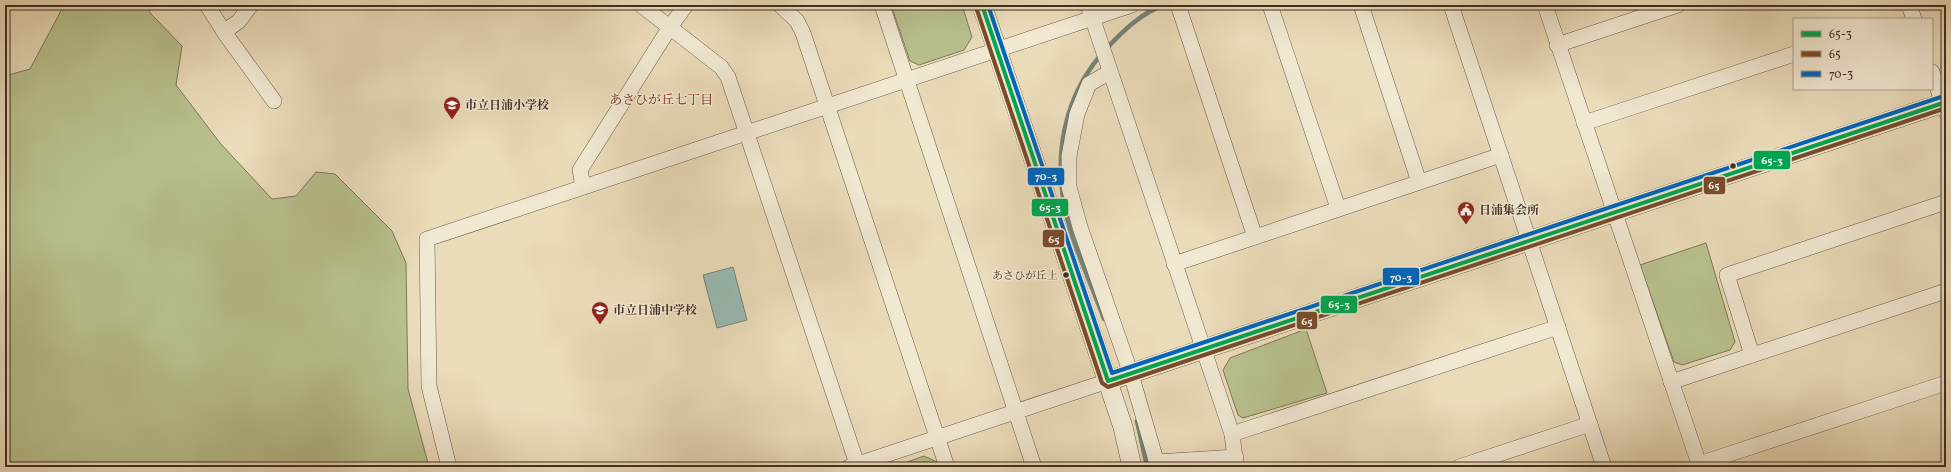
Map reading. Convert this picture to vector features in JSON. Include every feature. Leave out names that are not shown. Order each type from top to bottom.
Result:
[{"type":"street","points":[[207,5],[224,32],[274,101]]},
{"type":"street","points":[[224,32],[239,21],[251,5]]},
{"type":"street","points":[[641,5],[721,67],[728,78],[747,132],[855,466],[1017,410],[1131,374],[1529,240],[1945,106],[1933,75]]},
{"type":"street","points":[[584,187],[580,170],[670,27],[686,5]]},
{"type":"street","points":[[780,5],[797,21],[947,467]]},
{"type":"street","points":[[882,5],[1017,410],[1034,467]]},
{"type":"street","points":[[982,5],[1123,427],[1132,467]]},
{"type":"street","points":[[449,467],[429,386],[427,240],[997,49],[1090,12],[1132,5]]},
{"type":"street","points":[[1178,5],[1255,236]]},
{"type":"street","points":[[1270,5],[1338,208]]},
{"type":"street","points":[[1361,5],[1419,182]]},
{"type":"street","points":[[1451,5],[1604,467]]},
{"type":"street","points":[[1545,5],[1557,45],[1615,212],[1699,466],[1946,383]]},
{"type":"street","points":[[1557,45],[1678,5]]},
{"type":"street","points":[[1090,12],[1232,434],[1236,462],[1157,465],[1131,374],[1080,226],[1069,188],[1069,156],[1077,114],[1089,84],[1110,72]]},
{"type":"street","points":[[1584,123],[1793,54]]},
{"type":"street","points":[[1174,264],[1338,208],[1501,155]]},
{"type":"street","points":[[1752,355],[1727,274],[1946,202]]},
{"type":"street","points":[[1672,382],[1946,291]]},
{"type":"street","points":[[1232,434],[1558,327]]},
{"type":"street","points":[[1459,467],[1590,424]]},
{"type":"green space","points":[[64,5],[146,5],[151,14],[182,46],[176,85],[220,143],[272,199],[296,196],[316,172],[335,174],[392,231],[406,263],[408,389],[429,467],[5,467],[5,76],[30,69]]},
{"type":"green space","points":[[891,5],[962,5],[972,37],[964,50],[919,65],[910,61]]},
{"type":"green space","points":[[1706,243],[1735,342],[1730,350],[1682,365],[1674,362],[1640,265]]},
{"type":"green space","points":[[1306,329],[1327,393],[1243,418],[1238,415],[1223,370],[1230,358]]},
{"type":"green space","points":[[924,456],[937,462],[939,467],[893,467]]},
{"type":"water","points":[[733,267],[747,320],[717,328],[703,275]]},
{"type":"waterway","points":[[1104,319],[1080,259],[1066,212],[1061,177],[1063,137],[1067,118],[1074,100],[1082,82],[1093,65],[1112,42],[1133,23],[1156,8],[1164,5]]},
{"type":"waterway","points":[[1137,421],[1147,467]]},
{"type":"transit line","name":"65-3","points":[[982,5],[1108,381],[1946,102]]},
{"type":"transit line","name":"70-3","points":[[988,5],[1112,373],[1944,96]]},
{"type":"transit line","name":"65","points":[[976,7],[1102,383],[1108,387],[1946,108]]},
{"type":"place","name":"市立日浦小学校","points":[[452,120]]},
{"type":"place","name":"日浦集会所","points":[[1466,225]]},
{"type":"place","name":"あさひが丘上","points":[[1066,275]]},
{"type":"place","name":"市立日浦中学校","points":[[600,325]]},
{"type":"district","name":"あさひが丘七丁目","points":[[661,99]]}]
